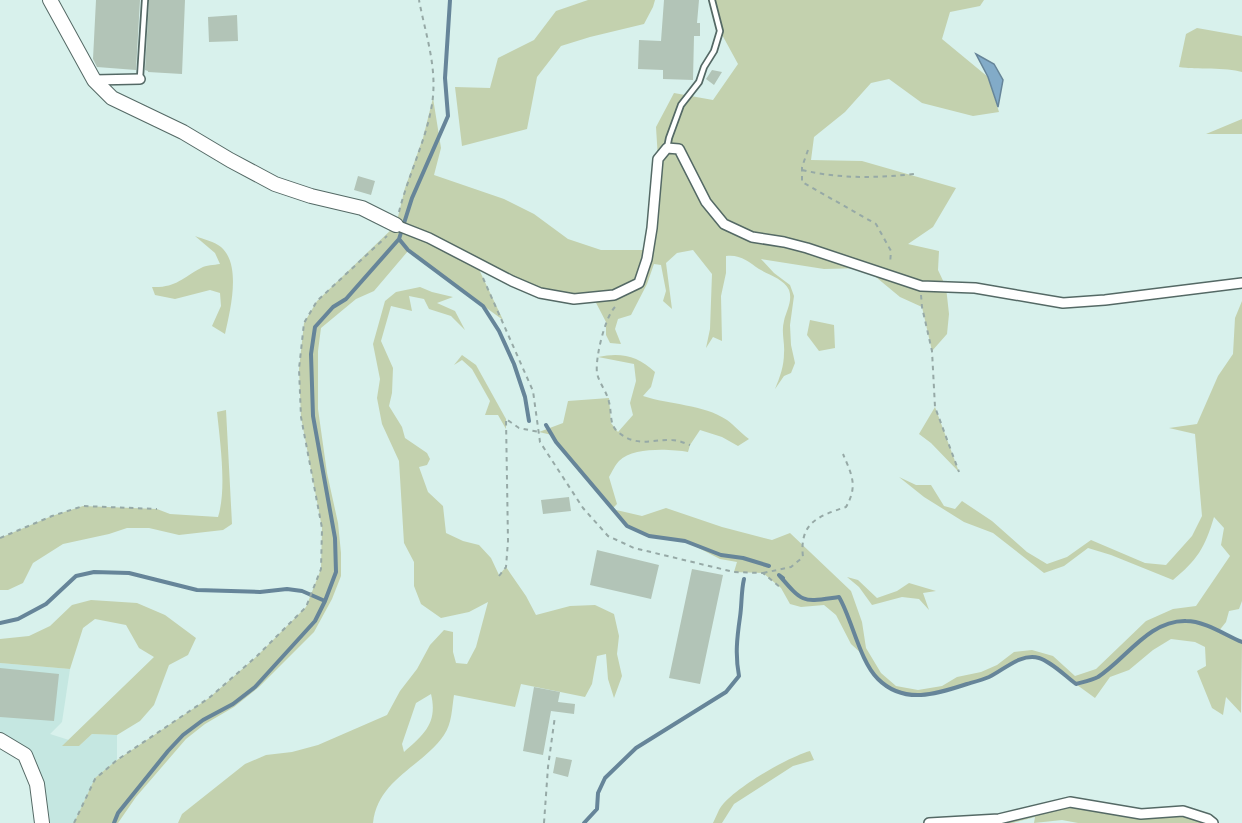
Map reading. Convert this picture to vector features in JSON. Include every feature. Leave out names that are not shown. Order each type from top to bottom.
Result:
[{"type":"street","points":[[50,0],[94,80],[112,98],[183,132],[275,184],[311,196],[362,208],[474,259],[512,281],[540,293],[574,299],[614,295],[639,284],[647,258],[656,194],[658,159],[668,148],[679,149],[706,202],[724,224],[752,237],[795,245],[921,286],[975,288],[1063,303],[1242,283]]},
{"type":"street","points":[[94,80],[140,79]]},
{"type":"street","points":[[0,740],[25,755],[37,784],[42,823]]},
{"type":"street","points":[[929,823],[999,819],[1070,802],[1141,813],[1183,811],[1208,819],[1213,823]]},
{"type":"lane","points":[[140,79],[145,0]]},
{"type":"lane","points":[[668,148],[669,138],[681,105],[699,82],[704,67],[714,51],[720,31],[712,0]]},
{"type":"path","points":[[74,823],[95,778],[117,760],[209,698],[257,656],[308,603],[321,568],[322,528],[301,417],[299,369],[304,323],[317,301],[397,225],[405,188],[434,98],[434,64],[419,0]]},
{"type":"path","points":[[808,150],[802,170],[802,182],[876,224],[891,251],[888,276]]},
{"type":"path","points":[[802,170],[820,174],[876,178],[915,174]]},
{"type":"path","points":[[474,259],[533,391],[540,442],[583,508],[608,536],[634,548],[734,572],[763,573],[791,567],[803,557],[802,545],[808,526],[822,514],[846,507],[853,494],[851,473],[843,454]]},
{"type":"path","points":[[921,286],[922,307],[932,351],[935,407],[959,472]]},
{"type":"path","points":[[627,289],[627,298],[613,309],[606,322],[598,357],[597,374],[609,398],[611,423],[618,432],[632,440],[651,443],[672,440],[690,445]]},
{"type":"path","points":[[499,576],[506,567],[508,541],[506,419],[519,428],[539,432]]},
{"type":"path","points":[[0,538],[52,516],[83,506],[157,508]]},
{"type":"path","points":[[763,573],[781,588]]},
{"type":"path","points":[[544,823],[555,716]]},
{"type":"shaded area","points":[[976,54],[994,64],[1003,80],[998,107],[988,77]]},
{"type":"shaded area","points":[[0,663],[70,669],[62,722],[50,734],[69,740],[63,746],[79,746],[92,734],[117,735],[117,760],[95,779],[74,823],[42,823],[25,755],[0,740]]},
{"type":"green space","points":[[588,0],[655,0],[644,24],[561,46],[537,77],[527,129],[462,146],[455,87],[490,88],[498,58],[534,40],[556,11]]},
{"type":"green space","points":[[712,0],[984,0],[980,6],[950,12],[942,39],[988,77],[999,112],[973,116],[922,103],[889,79],[871,83],[845,112],[814,137],[811,160],[862,161],[956,188],[933,227],[908,244],[939,251],[938,270],[946,287],[949,314],[947,334],[932,351],[922,307],[900,297],[865,268],[824,269],[761,259],[790,285],[794,296],[790,325],[795,363],[791,373],[784,376],[775,389],[783,362],[783,325],[790,302],[789,290],[780,280],[740,257],[726,256],[726,273],[721,296],[722,341],[713,337],[706,348],[710,329],[712,274],[693,250],[677,253],[666,263],[672,309],[663,301],[666,291],[661,265],[654,264],[647,284],[631,315],[618,319],[615,329],[621,344],[610,343],[606,335],[606,322],[593,297],[540,293],[475,261],[503,320],[408,251],[374,291],[356,299],[321,328],[318,351],[318,409],[327,473],[338,523],[341,576],[332,599],[314,632],[259,687],[186,739],[136,797],[118,823],[74,823],[95,778],[117,760],[209,698],[257,656],[306,607],[321,569],[322,528],[301,417],[299,369],[304,323],[317,301],[396,225],[433,98],[441,148],[434,175],[504,199],[534,214],[568,239],[601,250],[648,250],[658,159],[656,127],[674,93],[713,100],[738,64],[720,31]]},
{"type":"green space","points":[[1197,28],[1242,36],[1242,72],[1179,67],[1186,34]]},
{"type":"green space","points":[[1242,119],[1242,134],[1206,134]]},
{"type":"green space","points":[[195,236],[221,247],[231,265],[233,289],[225,334],[212,326],[221,306],[220,293],[210,290],[175,299],[155,295],[152,287],[173,284],[203,267],[220,264],[215,253]]},
{"type":"green space","points":[[420,287],[453,297],[437,303],[455,311],[465,330],[451,316],[429,309],[424,299],[409,296],[412,311],[391,306],[381,341],[393,368],[389,406],[402,427],[405,438],[427,453],[430,459],[427,465],[419,467],[428,492],[443,506],[446,533],[479,545],[491,558],[499,575],[506,567],[536,615],[570,606],[595,605],[614,614],[619,636],[617,654],[622,676],[614,698],[608,679],[606,654],[597,656],[592,684],[585,697],[521,684],[515,707],[454,695],[447,731],[435,746],[402,774],[383,795],[373,823],[178,823],[182,814],[245,764],[266,755],[292,752],[318,745],[387,715],[430,645],[444,630],[453,632],[453,652],[456,663],[467,664],[476,647],[488,602],[469,612],[441,618],[421,604],[414,586],[414,562],[404,543],[399,461],[382,424],[377,398],[380,379],[373,344],[385,301],[396,292]],"holes":[[[431,694],[433,713],[428,727],[404,752],[402,744],[416,703]]]},
{"type":"green space","points":[[1242,301],[1242,601],[1239,609],[1229,611],[1226,622],[1218,632],[1242,642],[1241,713],[1226,697],[1223,715],[1212,708],[1197,671],[1206,666],[1205,647],[1195,642],[1171,639],[1153,650],[1129,670],[1110,677],[1095,698],[1040,658],[1026,657],[988,678],[942,692],[922,696],[898,693],[877,679],[863,655],[851,644],[836,615],[824,605],[801,607],[790,604],[781,588],[763,573],[734,572],[737,562],[720,559],[685,541],[649,536],[627,526],[613,509],[642,516],[666,508],[722,527],[772,540],[790,533],[851,591],[862,622],[866,648],[881,673],[896,686],[918,690],[942,686],[957,677],[981,672],[997,665],[1014,652],[1032,650],[1053,656],[1075,676],[1096,669],[1146,621],[1173,609],[1196,606],[1230,556],[1221,545],[1224,528],[1214,517],[1199,553],[1173,580],[1088,548],[1064,566],[1044,573],[993,533],[964,522],[924,497],[899,477],[916,485],[931,485],[944,506],[955,509],[962,501],[992,521],[1027,552],[1047,564],[1067,557],[1091,540],[1145,563],[1166,565],[1192,536],[1202,516],[1195,434],[1169,428],[1197,424],[1218,376],[1233,354],[1235,318]]},
{"type":"green space","points":[[810,320],[834,325],[835,348],[819,351],[807,335]]},
{"type":"green space","points":[[462,355],[476,365],[506,419],[506,429],[498,415],[485,415],[490,401],[472,369],[462,360],[454,365]]},
{"type":"green space","points":[[622,355],[642,362],[655,372],[651,387],[643,396],[718,415],[730,422],[749,439],[738,446],[722,437],[700,430],[688,452],[652,450],[625,456],[609,477],[617,504],[613,508],[552,435],[539,432],[563,423],[568,401],[609,398],[611,423],[618,432],[633,415],[630,403],[636,381],[634,364],[598,357]]},
{"type":"green space","points":[[935,407],[959,472],[919,434]]},
{"type":"green space","points":[[226,410],[232,524],[223,530],[179,535],[149,528],[127,528],[63,544],[33,563],[23,583],[8,590],[0,590],[0,538],[52,516],[83,506],[157,509],[170,514],[218,517],[221,506],[222,479],[217,412]]},
{"type":"green space","points":[[847,577],[858,580],[877,598],[897,591],[909,583],[936,591],[923,593],[929,610],[919,599],[902,597],[872,605],[859,587]]},
{"type":"green space","points":[[91,600],[137,603],[165,615],[196,638],[188,655],[169,665],[154,705],[140,721],[117,735],[92,734],[79,746],[62,746],[154,657],[139,648],[126,625],[95,619],[83,628],[70,669],[0,663],[0,639],[29,636],[50,626],[72,605]]},
{"type":"green space","points":[[810,751],[814,760],[793,766],[734,804],[722,823],[713,823],[725,802],[747,784],[774,767]]},
{"type":"green space","points":[[1070,802],[1111,810],[1183,811],[1213,823],[1078,823],[1062,820],[1034,823],[1035,817],[1012,823],[929,823],[999,819]]},
{"type":"building","points":[[96,0],[140,0],[136,70],[97,67],[93,59]]},
{"type":"building","points":[[149,0],[185,0],[182,74],[145,70]]},
{"type":"building","points":[[664,0],[699,0],[697,23],[700,23],[700,36],[694,36],[693,80],[663,79],[663,70],[638,69],[639,40],[661,41]]},
{"type":"building","points":[[237,15],[238,41],[209,42],[208,17]]},
{"type":"building","points":[[712,70],[722,72],[714,85],[706,79]]},
{"type":"building","points":[[358,176],[375,181],[371,195],[354,190]]},
{"type":"building","points":[[569,497],[571,511],[543,514],[541,500]]},
{"type":"building","points":[[597,550],[659,565],[651,599],[590,585]]},
{"type":"building","points":[[692,569],[723,575],[700,684],[669,678]]},
{"type":"building","points":[[0,668],[59,674],[54,721],[0,717]]},
{"type":"building","points":[[534,687],[560,692],[558,702],[575,704],[574,714],[551,711],[543,755],[523,751]]},
{"type":"building","points":[[556,757],[572,760],[568,777],[553,773]]},
{"type":"waterway","points":[[114,823],[118,813],[183,735],[203,720],[233,704],[255,687],[315,621],[325,601],[336,572],[335,538],[313,416],[311,354],[315,327],[333,307],[346,299],[399,239],[412,198],[448,116],[445,78],[450,0]]},
{"type":"waterway","points":[[399,239],[408,250],[483,306],[499,331],[514,364],[525,397],[529,421]]},
{"type":"waterway","points":[[546,425],[556,442],[627,526],[649,536],[685,541],[721,555],[743,558],[769,566]]},
{"type":"waterway","points":[[0,623],[18,619],[46,604],[76,576],[94,572],[129,573],[197,590],[260,592],[287,589],[302,591],[325,601]]},
{"type":"waterway","points":[[783,578],[779,575],[804,599],[839,597],[861,651],[872,671],[888,687],[910,695],[933,694],[978,681],[1019,660],[1032,657],[1049,663],[1076,684],[1084,682],[1098,677],[1149,634],[1173,622],[1200,623],[1242,642]]},
{"type":"waterway","points":[[584,823],[597,809],[598,793],[605,778],[636,748],[726,692],[739,676],[737,647],[744,579]]}]
